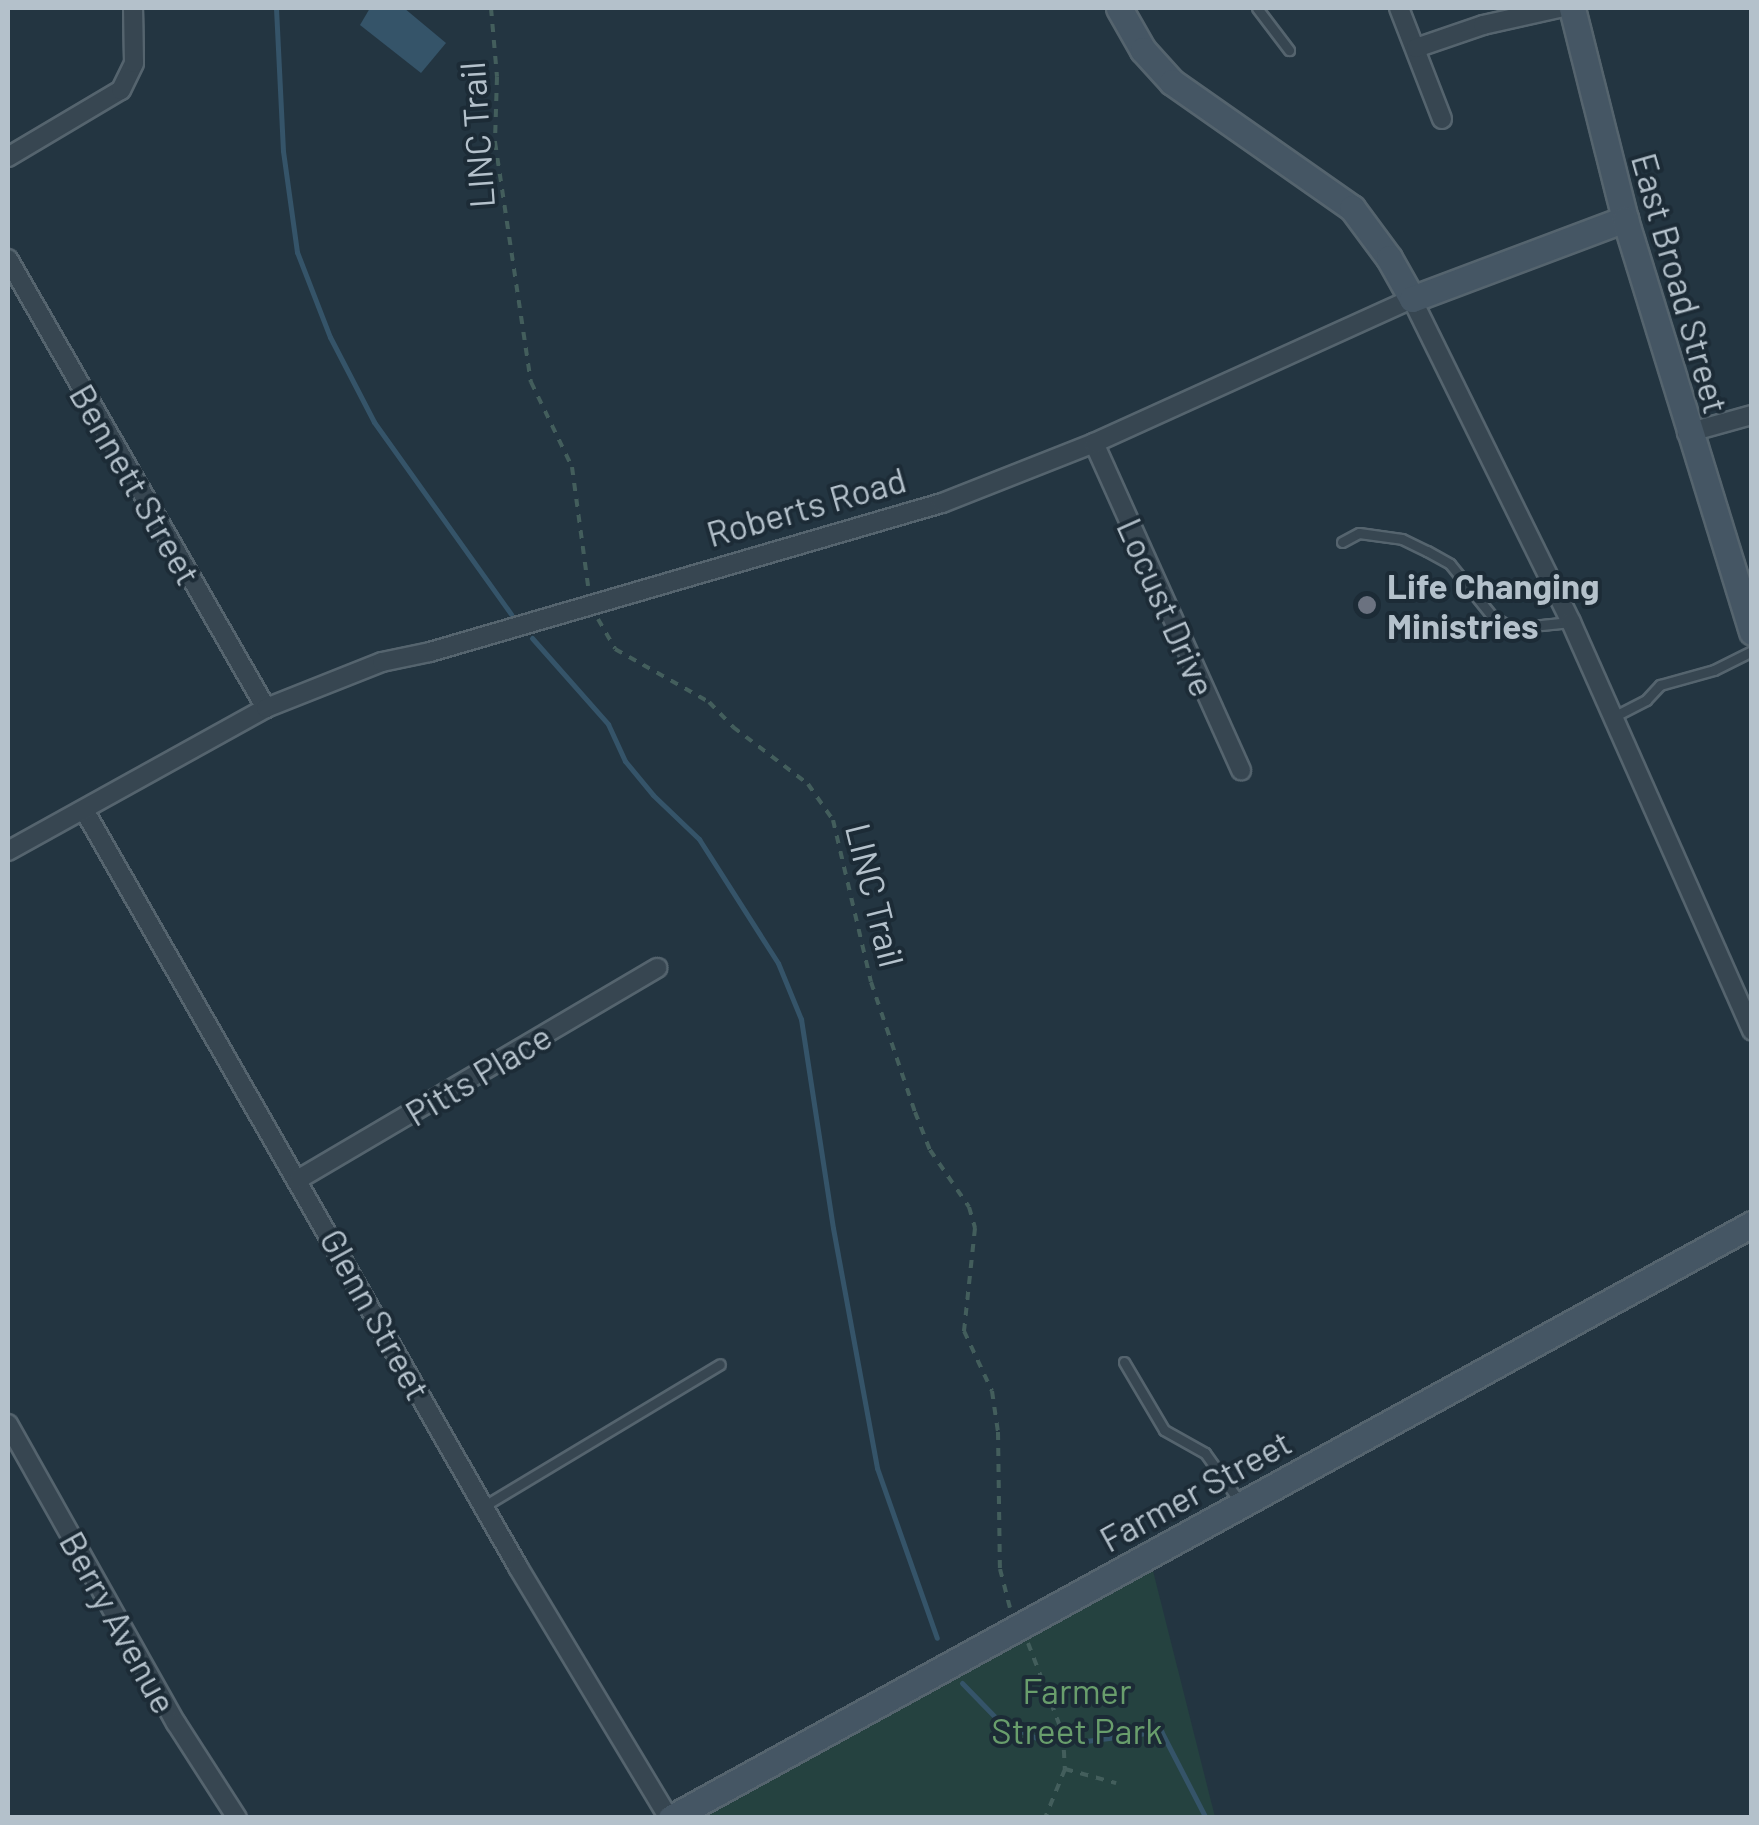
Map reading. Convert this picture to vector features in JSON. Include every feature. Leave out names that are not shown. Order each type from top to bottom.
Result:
[{"type":"street","points":[[8,157],[121,90],[134,63],[134,8]]},
{"type":"street","points":[[1118,8],[1143,50],[1172,82],[1352,208],[1390,258],[1571,622],[1752,1031]]},
{"type":"street","points":[[1400,8],[1442,120]]},
{"type":"street","points":[[1416,48],[1483,25],[1560,8]]},
{"type":"street","name":"East Broad Street","points":[[1572,8],[1625,220],[1687,433],[1752,632]]},
{"type":"street","name":"Roberts Road","points":[[8,851],[266,708],[382,662],[942,503],[1094,443],[1412,300],[1625,220]]},
{"type":"street","name":"Bennett Street","points":[[8,259],[266,708]]},
{"type":"street","points":[[1687,433],[1752,415]]},
{"type":"street","name":"Locust Drive","points":[[1094,443],[1241,770]]},
{"type":"street","name":"Glenn Street","points":[[84,810],[300,1179],[484,1506],[670,1818]]},
{"type":"street","name":"Pitts Place","points":[[300,1179],[657,968]]},
{"type":"street","name":"Farmer Street","points":[[670,1818],[1752,1224]]},
{"type":"street","name":"Berry Avenue","points":[[8,1424],[176,1722],[236,1818]]},
{"type":"lane","points":[[1257,8],[1288,50]]},
{"type":"lane","points":[[1342,542],[1359,532],[1402,539],[1427,551],[1450,564],[1492,616],[1512,628],[1571,622]]},
{"type":"lane","points":[[1615,716],[1646,700],[1660,685],[1714,670],[1752,651]]},
{"type":"lane","points":[[1124,1362],[1164,1430],[1205,1453],[1242,1504]]},
{"type":"lane","points":[[484,1506],[720,1364]]},
{"type":"path","name":"LINC Trail","points":[[491,8],[498,76],[496,142],[530,382],[572,468],[582,562],[593,605],[615,648],[709,702],[733,727],[808,784],[834,820],[871,982],[915,1112],[930,1150],[969,1207],[976,1228],[964,1331],[992,1391],[998,1432],[1000,1569],[1018,1627],[1055,1704],[1065,1770]]},
{"type":"path","points":[[1046,1818],[1065,1770],[1116,1783]]},
{"type":"green space","name":"Farmer Street Park","points":[[1147,1547],[1215,1817],[672,1817]]},
{"type":"water","points":[[370,8],[404,8],[446,43],[421,73],[360,25]]},
{"type":"waterway","points":[[276,8],[283,151],[297,252],[330,337],[374,422],[511,614]]},
{"type":"waterway","points":[[532,638],[608,724],[625,761],[653,795],[699,839],[778,963],[801,1019],[833,1228],[877,1468],[937,1638]]},
{"type":"waterway","points":[[962,1683],[1000,1722],[1046,1742]]},
{"type":"waterway","points":[[1086,1741],[1161,1731],[1206,1818]]},
{"type":"place","name":"Life Changing Ministries","points":[[1367,605]]}]
